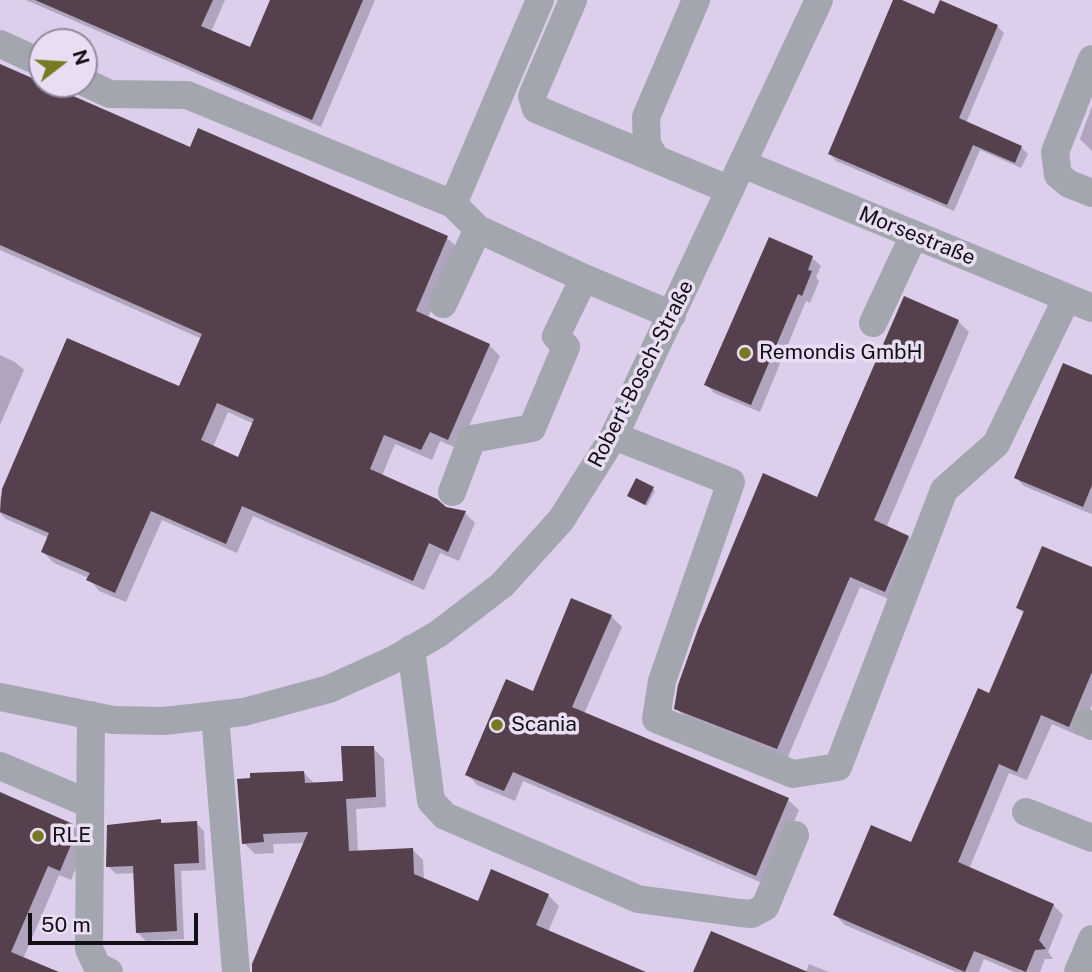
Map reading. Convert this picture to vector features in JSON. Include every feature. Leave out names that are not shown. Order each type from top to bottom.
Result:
[{"type":"street","points":[[453,204],[540,0]]},
{"type":"street","points":[[573,0],[532,96],[536,109],[730,190]]},
{"type":"street","points":[[655,158],[647,144],[646,117],[696,0]]},
{"type":"street","name":"Robert-Bosch-Straße","points":[[0,697],[113,720],[164,722],[244,712],[329,689],[411,649],[438,634],[502,585],[561,520],[614,436],[819,0]]},
{"type":"street","points":[[0,44],[28,57]]},
{"type":"street","points":[[1092,59],[1055,152],[1058,175],[1069,184],[1092,193]]},
{"type":"street","points":[[98,88],[110,94],[187,95],[453,204],[478,229],[672,315]]},
{"type":"street","name":"Morsestraße","points":[[743,164],[1080,303]]},
{"type":"street","points":[[443,304],[478,229]]},
{"type":"street","points":[[873,323],[914,235]]},
{"type":"street","points":[[452,492],[472,439],[532,428],[566,347],[556,336],[584,278]]},
{"type":"street","points":[[614,436],[731,482],[669,658],[656,719],[793,774],[838,767],[944,490],[996,444],[1080,303]]},
{"type":"street","points":[[411,649],[431,801],[445,816],[638,899],[752,914],[765,907],[795,835]]},
{"type":"street","points":[[91,715],[89,949],[97,966],[109,972]]},
{"type":"street","points":[[215,715],[236,972]]},
{"type":"street","points":[[0,766],[90,804]]},
{"type":"street","points":[[1026,812],[1092,838]]},
{"type":"street","points":[[1078,972],[1092,939]]},
{"type":"shaded area","points":[[0,0],[1092,0],[1092,972],[0,972]]},
{"type":"building","points":[[35,0],[213,0],[201,26],[250,47],[270,0],[363,0],[312,120]]},
{"type":"building","points":[[893,0],[902,0],[934,14],[940,0],[998,25],[959,118],[1022,146],[1015,163],[973,145],[947,205],[828,154]]},
{"type":"building","points":[[0,64],[28,76],[28,98],[78,98],[190,147],[198,128],[448,236],[416,311],[490,344],[448,440],[430,432],[421,450],[384,435],[370,469],[437,499],[446,507],[466,511],[448,552],[429,543],[413,581],[242,506],[226,544],[151,511],[115,593],[86,580],[90,573],[41,552],[49,533],[0,512],[2,489],[67,338],[179,386],[202,334],[0,245]],"holes":[[[217,403],[254,419],[238,457],[201,440]]]},
{"type":"building","name":"Remondis GmbH","points":[[769,237],[813,256],[808,270],[812,271],[802,296],[798,294],[751,405],[704,385]]},
{"type":"building","points":[[904,296],[959,320],[874,520],[909,536],[885,592],[850,577],[777,749],[674,709],[678,685],[698,629],[763,473],[817,497]]},
{"type":"building","points":[[1063,363],[1092,375],[1092,485],[1083,507],[1014,478]]},
{"type":"building","points":[[636,478],[654,487],[645,505],[627,496]]},
{"type":"building","points":[[1042,546],[1092,567],[1092,672],[1069,727],[1041,715],[1017,772],[999,764],[958,862],[1054,904],[1039,940],[1046,949],[1035,950],[1026,972],[974,951],[965,972],[833,915],[871,825],[911,842],[978,688],[989,693],[1024,611],[1016,608]]},
{"type":"building","points":[[571,598],[612,615],[572,707],[789,798],[756,876],[513,772],[504,791],[465,775],[506,679],[533,691]]},
{"type":"building","points":[[341,746],[374,746],[376,797],[346,799],[349,851],[413,848],[414,874],[478,901],[491,869],[549,894],[536,925],[646,972],[252,972],[252,964],[308,832],[263,834],[264,842],[242,844],[237,779],[250,778],[250,773],[304,771],[305,783],[343,781]]},
{"type":"building","points":[[0,792],[73,824],[73,840],[60,871],[48,866],[11,952],[59,972],[0,972]]},
{"type":"building","points":[[161,819],[161,823],[197,821],[199,863],[174,864],[177,931],[136,933],[133,866],[106,867],[107,825]]},
{"type":"building","points":[[711,931],[808,972],[693,972]]},
{"type":"place","name":"Remondis GmbH","points":[[745,353]]},
{"type":"place","name":"Scania","points":[[497,725]]},
{"type":"place","name":"RLE","points":[[38,836]]}]
